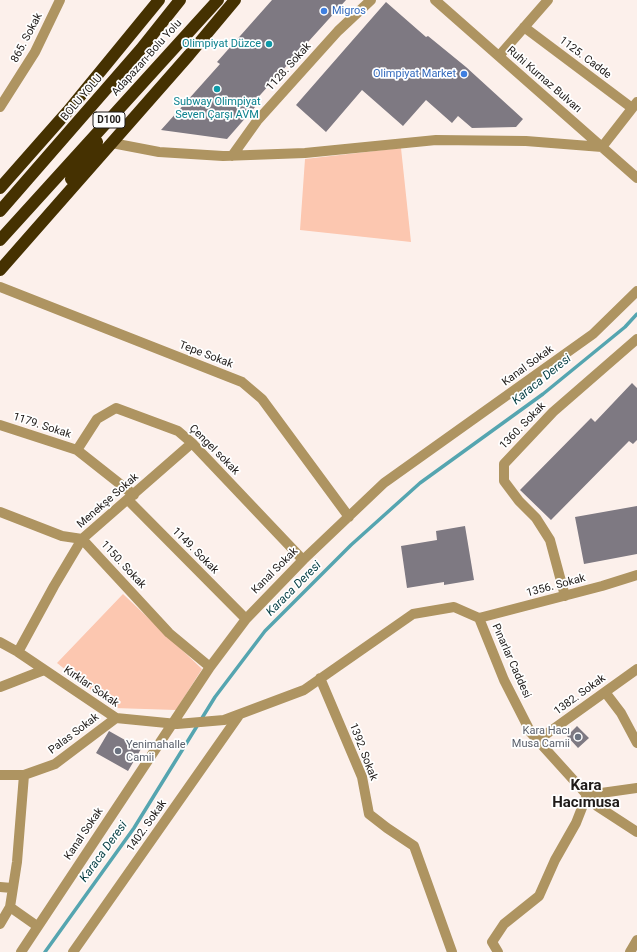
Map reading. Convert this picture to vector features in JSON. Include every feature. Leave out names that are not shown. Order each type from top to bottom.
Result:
[{"type":"highway","points":[[0,188],[73,105],[159,0]]},
{"type":"highway","name":"BOLU YOLU","points":[[0,211],[113,82],[180,0]]},
{"type":"highway","name":"Adapazarı-Bolu Yolu","points":[[0,240],[218,0]]},
{"type":"highway","points":[[0,270],[235,0]]},
{"type":"highway","points":[[0,188],[113,82]]},
{"type":"highway","points":[[41,223],[124,102]]},
{"type":"street","name":"865. Sokak","points":[[0,107],[35,52],[60,0]]},
{"type":"street","name":"1128. Sokak","points":[[232,156],[257,120],[338,31],[371,0]]},
{"type":"street","points":[[499,56],[548,0]]},
{"type":"street","name":"Ruhi Kurnaz Bulvarı","points":[[438,1],[637,178]]},
{"type":"street","name":"1125. Cadde","points":[[524,27],[634,105]]},
{"type":"street","points":[[112,143],[159,152],[232,156],[305,152],[436,140],[526,141],[602,147],[634,105]]},
{"type":"street","name":"Tepe Sokak","points":[[0,287],[242,382],[262,399],[349,517]]},
{"type":"street","name":"Kanal Sokak","points":[[21,952],[37,926],[175,723],[210,667],[246,619],[303,560],[384,484],[593,334],[637,291]]},
{"type":"street","name":"1360. Sokak","points":[[565,596],[550,540],[536,518],[519,501],[504,481],[504,464],[553,412],[637,339]]},
{"type":"street","name":"Çengel sokak","points":[[77,450],[97,419],[116,408],[178,432],[192,443],[303,560]]},
{"type":"street","name":"1179. Sokak","points":[[0,425],[77,450]]},
{"type":"street","name":"Menekşe Sokak","points":[[18,652],[54,586],[82,540],[192,443]]},
{"type":"street","points":[[77,450],[131,497]]},
{"type":"street","name":"1149. Sokak","points":[[131,497],[246,619]]},
{"type":"street","points":[[0,512],[62,536],[82,540]]},
{"type":"street","name":"1150. Sokak","points":[[82,540],[169,633],[210,667]]},
{"type":"street","name":"1356. Sokak","points":[[480,618],[565,596],[637,575]]},
{"type":"street","name":"Pınarlar Caddesi","points":[[224,720],[304,690],[413,614],[454,607],[480,618],[504,680],[531,733],[597,806],[637,832]]},
{"type":"street","name":"Kırklar Sokak","points":[[0,642],[18,652],[116,718],[175,723],[224,720]]},
{"type":"street","name":"1382. Sokak","points":[[538,740],[637,669]]},
{"type":"street","points":[[0,687],[44,670]]},
{"type":"street","name":"1392. Sokak","points":[[320,678],[362,777],[369,814],[386,828],[414,846],[452,952]]},
{"type":"street","points":[[605,692],[621,712],[637,743]]},
{"type":"street","name":"1402. Sokak","points":[[73,952],[240,714]]},
{"type":"street","name":"Palas Sokak","points":[[0,775],[24,775],[55,764],[116,718]]},
{"type":"street","points":[[0,924],[10,907],[17,862],[24,775]]},
{"type":"street","points":[[498,952],[492,942],[504,924],[539,896],[555,860],[576,823],[587,795],[637,788]]},
{"type":"street","points":[[0,887],[12,888]]},
{"type":"street","points":[[10,907],[37,926]]},
{"type":"street","points":[[630,952],[637,940]]},
{"type":"shaded area","points":[[401,148],[411,242],[300,230],[305,159]]},
{"type":"shaded area","points":[[123,594],[202,669],[176,710],[114,708],[57,663]]},
{"type":"building","points":[[272,0],[346,0],[252,104],[255,107],[227,139],[161,130],[220,64],[217,62]]},
{"type":"building","points":[[386,2],[426,37],[428,36],[466,67],[523,119],[516,127],[472,128],[458,116],[452,123],[426,100],[403,126],[362,90],[326,132],[296,105]]},
{"type":"building","points":[[632,383],[637,388],[637,440],[633,444],[629,441],[551,520],[520,490],[591,418],[595,422]]},
{"type":"building","points":[[637,506],[637,554],[584,564],[575,517]]},
{"type":"building","points":[[465,526],[474,580],[444,585],[444,582],[407,588],[401,546],[437,540],[436,531]]},
{"type":"building","name":"Kara Hacı Musa Camii","points":[[577,726],[589,738],[578,748],[567,736]]},
{"type":"building","name":"Yenimahalle Camii","points":[[109,731],[141,749],[128,771],[96,753]]},
{"type":"waterway","name":"Karaca Deresi","points":[[45,952],[134,828],[215,697],[265,631],[351,545],[420,483],[543,394],[625,327],[637,314]]},
{"type":"place","name":"Migros","points":[[324,11]]},
{"type":"place","name":"Olimpiyat Düzce","points":[[269,44]]},
{"type":"place","name":"Olimpiyat Market","points":[[464,74]]},
{"type":"place","name":"Subway Olimpiyat Seven Çarşı AVM","points":[[217,89]]},
{"type":"place","name":"Kara Hacı Musa Camii","points":[[578,737]]},
{"type":"place","name":"Yenimahalle Camii","points":[[118,751]]},
{"type":"district","name":"Kara Hacımusa","points":[[586,794]]}]
